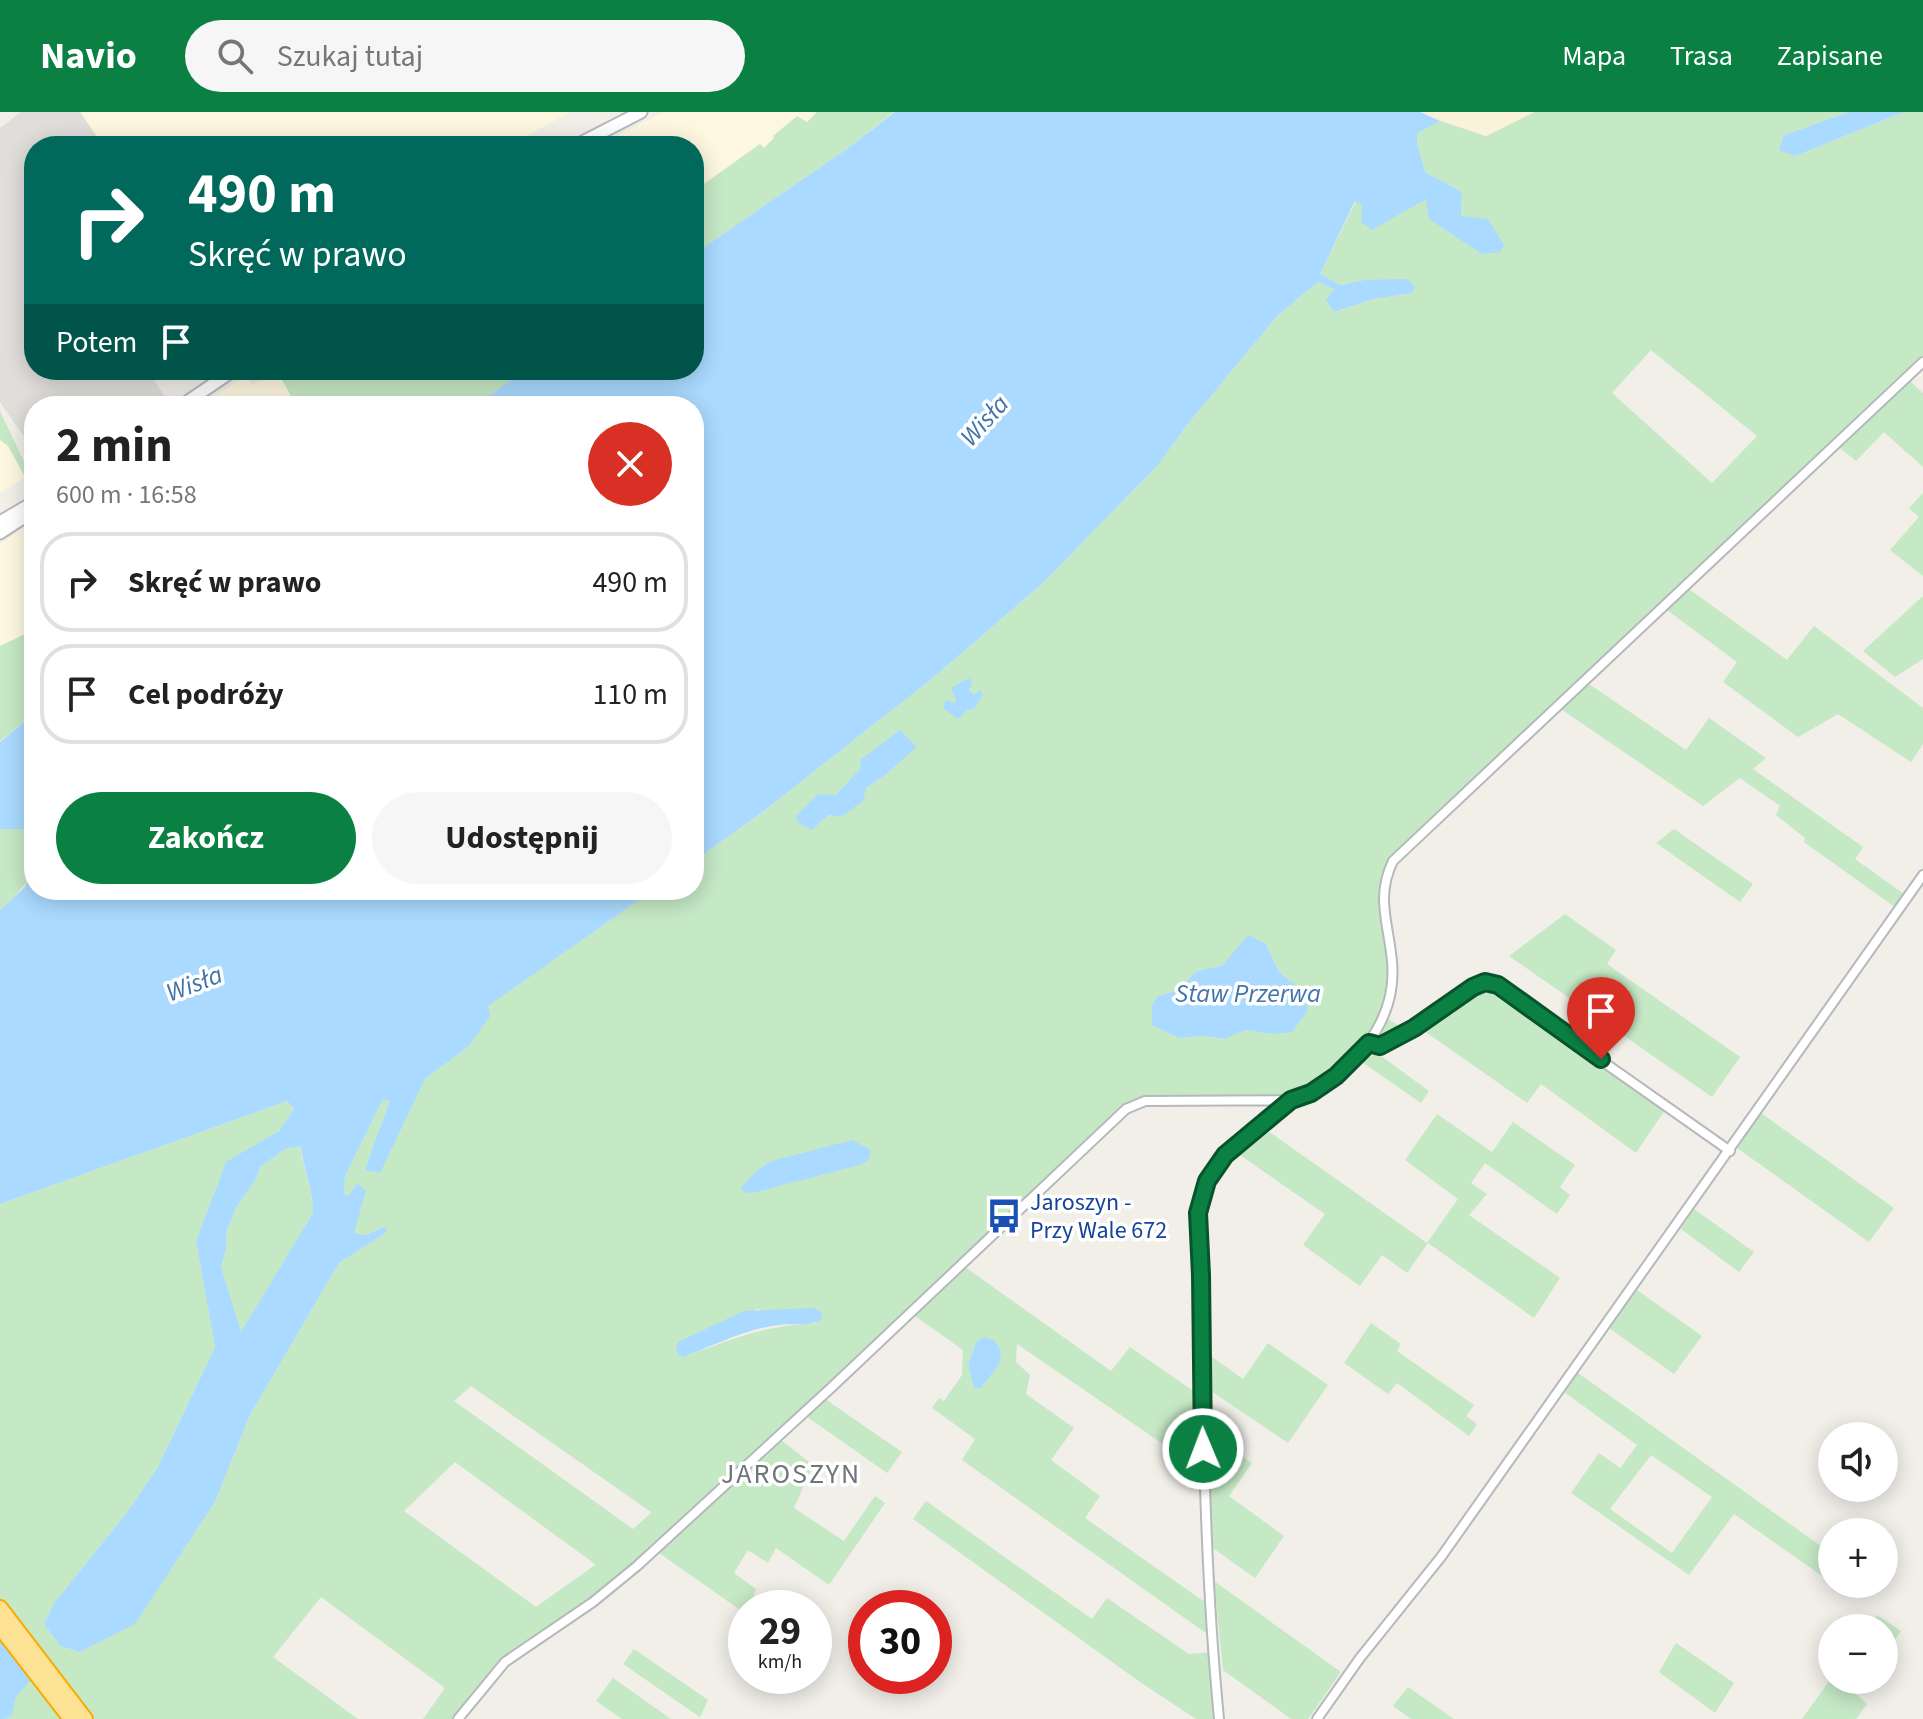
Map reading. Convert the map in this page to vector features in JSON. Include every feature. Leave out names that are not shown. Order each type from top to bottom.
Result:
[{"type":"highway","points":[[0,1608],[85,1719]]},
{"type":"highway","points":[[0,1627],[71,1719]]},
{"type":"main road","points":[[594,136],[641,112]]},
{"type":"main road","points":[[196,396],[219,380]]},
{"type":"main road","points":[[0,522],[24,508]]},
{"type":"main road","points":[[0,533],[24,517]]},
{"type":"street","points":[[458,1719],[505,1662],[593,1602],[637,1566],[1126,1109],[1145,1101],[1291,1100],[1311,1093],[1336,1076],[1369,1043],[1386,1008],[1392,984],[1392,961],[1383,901],[1384,880],[1393,861],[1923,362]]},
{"type":"street","points":[[1317,1719],[1360,1658],[1441,1557],[1923,875]]},
{"type":"street","points":[[1369,1043],[1376,1047],[1389,1042],[1473,987],[1491,983],[1730,1151]]},
{"type":"street","points":[[1219,1719],[1203,1453],[1198,1213],[1207,1181],[1215,1167],[1291,1100]]},
{"type":"shaded area","points":[[21,112],[80,112],[96,136],[24,136],[24,380],[154,380],[165,396],[24,396],[24,437],[0,402],[0,128]]},
{"type":"shaded area","points":[[80,112],[570,112],[527,136],[96,136]]},
{"type":"shaded area","points":[[664,112],[817,112],[807,123],[774,138],[763,148],[760,145],[704,184],[704,136],[617,136]]},
{"type":"shaded area","points":[[238,380],[248,380],[252,385],[261,380],[282,380],[291,396],[215,396]]},
{"type":"shaded area","points":[[0,411],[24,461],[24,478],[0,493]]},
{"type":"shaded area","points":[[24,527],[24,635],[0,646],[0,544]]},
{"type":"green space","points":[[817,112],[894,112],[844,151],[704,247],[704,184],[760,144],[764,148],[797,116],[807,122]]},
{"type":"green space","points":[[1534,112],[1849,112],[1784,135],[1795,156],[1904,112],[1923,112],[1923,357],[1389,859],[1382,874],[1378,901],[1387,957],[1386,993],[1380,1013],[1359,1048],[1328,1076],[1292,1095],[1144,1098],[1120,1108],[844,1371],[635,1563],[576,1609],[499,1662],[453,1719],[423,1719],[445,1688],[321,1597],[273,1657],[358,1719],[6,1719],[12,1714],[16,1697],[0,1638],[0,1204],[287,1101],[294,1109],[279,1131],[226,1163],[196,1241],[215,1347],[158,1467],[125,1515],[54,1603],[44,1624],[60,1646],[80,1652],[135,1623],[215,1502],[250,1415],[339,1263],[387,1232],[384,1226],[366,1235],[353,1233],[348,1196],[344,1194],[345,1176],[382,1101],[390,1100],[366,1169],[379,1173],[425,1079],[468,1047],[487,1006],[639,900],[704,900],[704,854],[759,815],[929,681],[1044,582],[1158,465],[1278,315],[1318,282],[1334,289],[1335,312],[1374,299],[1412,293],[1364,280],[1340,285],[1320,274],[1356,201],[1362,205],[1426,199],[1461,216],[1462,192],[1425,172],[1417,142],[1417,132],[1440,121],[1486,136]],"holes":[[[1651,350],[1757,436],[1712,483],[1612,393]],[[972,683],[969,689],[974,694],[958,719],[946,701],[955,703]],[[900,731],[916,747],[866,788],[841,817],[828,815],[836,795]],[[1266,944],[1279,972],[1302,991],[1272,1034],[1246,1030],[1225,1039],[1204,1036],[1179,1038],[1152,1025],[1152,1005],[1158,996],[1179,990],[1195,972],[1223,965]],[[757,1309],[817,1323],[764,1330],[684,1357]],[[471,1386],[651,1513],[633,1529],[454,1401]],[[455,1462],[595,1565],[536,1607],[404,1511]]]},
{"type":"green space","points":[[282,380],[511,380],[489,396],[291,396]]},
{"type":"green space","points":[[1910,381],[1923,393],[1923,467],[1884,432],[1856,461],[1840,448]]},
{"type":"green space","points":[[0,411],[24,461],[24,475],[8,446],[0,440]]},
{"type":"green space","points":[[1923,493],[1923,576],[1890,550],[1919,517],[1909,508]]},
{"type":"green space","points":[[1689,589],[1787,660],[1814,626],[1923,708],[1923,744],[1911,762],[1838,714],[1798,737],[1723,682],[1737,662],[1667,610]]},
{"type":"green space","points":[[1923,596],[1923,659],[1895,677],[1863,651]]},
{"type":"green space","points":[[24,635],[24,722],[0,741],[0,646]]},
{"type":"green space","points":[[1589,684],[1686,750],[1709,718],[1766,758],[1753,769],[1863,847],[1855,859],[1904,894],[1895,907],[1804,842],[1805,838],[1776,815],[1780,806],[1740,778],[1703,806],[1561,709]]},
{"type":"green space","points":[[0,829],[24,829],[24,885],[0,910]]},
{"type":"green space","points":[[1674,829],[1753,884],[1740,902],[1656,843]]},
{"type":"green space","points":[[1565,914],[1616,950],[1607,964],[1740,1057],[1712,1097],[1509,956]]},
{"type":"green space","points":[[1479,988],[1495,988],[1665,1110],[1636,1153],[1541,1084],[1527,1103],[1420,1028]]},
{"type":"green space","points":[[1388,1019],[1404,1029],[1379,1041],[1377,1038]]},
{"type":"green space","points":[[1377,1053],[1429,1091],[1421,1103],[1362,1062]]},
{"type":"green space","points":[[1761,1113],[1894,1208],[1869,1242],[1737,1148]]},
{"type":"green space","points":[[1437,1114],[1492,1152],[1513,1122],[1575,1165],[1560,1187],[1570,1195],[1557,1214],[1485,1163],[1471,1183],[1487,1194],[1469,1215],[1560,1278],[1534,1318],[1428,1243],[1407,1273],[1382,1255],[1360,1286],[1303,1245],[1325,1214],[1234,1151],[1262,1127],[1427,1243],[1458,1199],[1405,1160]]},
{"type":"green space","points":[[301,1146],[313,1213],[241,1333],[221,1268],[226,1250],[226,1232],[260,1167],[285,1149]]},
{"type":"green space","points":[[1694,1209],[1754,1252],[1739,1272],[1681,1229]]},
{"type":"green space","points":[[965,1267],[1111,1371],[1130,1347],[1199,1395],[1201,1470],[1017,1344],[1016,1362],[1030,1375],[1026,1394],[1074,1428],[1051,1460],[1100,1496],[1085,1518],[1209,1605],[1210,1636],[962,1460],[975,1439],[932,1408],[939,1398],[944,1401],[962,1375],[963,1350],[915,1316]],"holes":[[[976,1342],[999,1365],[980,1389],[974,1388],[968,1365]]]},
{"type":"green space","points":[[1637,1290],[1702,1336],[1674,1374],[1609,1328]]},
{"type":"green space","points":[[1371,1323],[1401,1344],[1397,1351],[1474,1405],[1466,1416],[1477,1424],[1469,1436],[1397,1383],[1388,1394],[1344,1363]]},
{"type":"green space","points":[[1268,1343],[1328,1385],[1288,1443],[1205,1387],[1205,1352],[1243,1379]]},
{"type":"green space","points":[[1578,1373],[1818,1544],[1818,1573],[1734,1514],[1689,1575],[1571,1493],[1599,1453],[1620,1468],[1637,1445],[1564,1392]],"holes":[[[1651,1455],[1712,1497],[1672,1553],[1610,1509]]]},
{"type":"green space","points":[[825,1399],[902,1452],[887,1473],[806,1416]]},
{"type":"green space","points":[[1207,1430],[1252,1463],[1229,1496],[1284,1536],[1255,1578],[1210,1546]]},
{"type":"green space","points":[[781,1440],[813,1465],[794,1508],[844,1541],[875,1496],[885,1503],[829,1585],[776,1548],[768,1563],[748,1550],[734,1573],[756,1590],[728,1590],[728,1601],[659,1553]]},
{"type":"green space","points":[[926,1501],[1092,1619],[1107,1598],[1189,1654],[1212,1652],[1217,1719],[1196,1719],[913,1519]]},
{"type":"green space","points":[[1214,1581],[1341,1672],[1308,1719],[1291,1719],[1223,1670]]},
{"type":"green space","points":[[1676,1643],[1734,1683],[1715,1713],[1659,1672]]},
{"type":"green space","points":[[634,1649],[708,1700],[700,1717],[623,1664]]},
{"type":"green space","points":[[613,1678],[671,1719],[622,1719],[596,1701]]},
{"type":"green space","points":[[1408,1687],[1454,1719],[1411,1719],[1393,1706]]},
{"type":"green space","points":[[1820,1694],[1856,1694],[1867,1704],[1856,1719],[1802,1719]]},
{"type":"sand","points":[[1420,112],[1534,112],[1486,136]]},
{"type":"water","name":"Wisła","points":[[895,112],[1420,112],[1440,121],[1417,133],[1425,172],[1462,192],[1461,216],[1488,219],[1504,245],[1500,252],[1482,254],[1429,219],[1426,199],[1372,230],[1361,222],[1362,205],[1355,201],[1320,274],[1340,285],[1364,280],[1407,279],[1415,286],[1412,293],[1374,299],[1334,312],[1326,300],[1334,289],[1318,282],[1278,315],[1158,465],[1044,582],[929,681],[760,814],[704,854],[704,396],[489,396],[511,380],[704,380],[704,247]]},
{"type":"water","points":[[1849,112],[1904,112],[1795,156],[1779,150],[1784,135]]},
{"type":"water","points":[[969,678],[972,683],[969,690],[974,694],[981,690],[983,694],[975,708],[967,710],[958,719],[943,708],[946,700],[955,703],[951,688]]},
{"type":"water","points":[[24,722],[24,829],[0,829],[0,742]]},
{"type":"water","points":[[900,730],[917,747],[866,788],[863,801],[841,817],[828,815],[812,830],[798,823],[796,816],[818,794],[836,795],[861,768],[860,760]]},
{"type":"water","name":"Wisła","points":[[24,888],[24,900],[639,900],[488,1006],[490,1016],[468,1047],[425,1079],[380,1173],[365,1170],[390,1100],[382,1101],[345,1176],[344,1194],[348,1196],[357,1184],[366,1190],[354,1233],[366,1235],[385,1226],[387,1232],[339,1263],[250,1415],[215,1502],[135,1624],[80,1652],[60,1646],[44,1624],[54,1603],[125,1515],[158,1467],[215,1347],[196,1241],[226,1162],[279,1131],[294,1109],[287,1101],[0,1204],[0,910]],"holes":[[[301,1146],[313,1213],[241,1332],[221,1267],[226,1250],[226,1232],[237,1206],[257,1177],[260,1167],[285,1149]]]},
{"type":"water","name":"Staw Przerwa","points":[[1248,935],[1266,944],[1279,972],[1302,991],[1308,1010],[1292,1032],[1272,1034],[1246,1030],[1225,1039],[1204,1036],[1179,1038],[1152,1025],[1152,1005],[1158,996],[1179,990],[1195,972],[1223,965]]},
{"type":"water","points":[[852,1140],[871,1150],[869,1159],[863,1164],[752,1193],[744,1192],[741,1188],[756,1171],[772,1161]]},
{"type":"water","points":[[814,1308],[822,1313],[822,1319],[812,1323],[755,1330],[684,1357],[678,1355],[676,1349],[678,1342],[744,1311]]},
{"type":"water","points":[[984,1337],[994,1340],[1001,1351],[999,1365],[980,1389],[974,1388],[968,1365],[976,1342]]},
{"type":"water","points":[[0,1638],[32,1678],[16,1697],[12,1715],[6,1719],[0,1719]]},
{"type":"place","name":"Jaroszyn - Przy Wale 672","points":[[1004,1216]]},
{"type":"district","name":"JAROSZYN","points":[[791,1473]]},
{"type":"route","points":[[1203,1449],[1198,1213],[1207,1181],[1225,1155],[1291,1100],[1311,1093],[1336,1076],[1369,1043],[1376,1047],[1397,1038],[1485,982],[1498,985],[1601,1059]]}]
